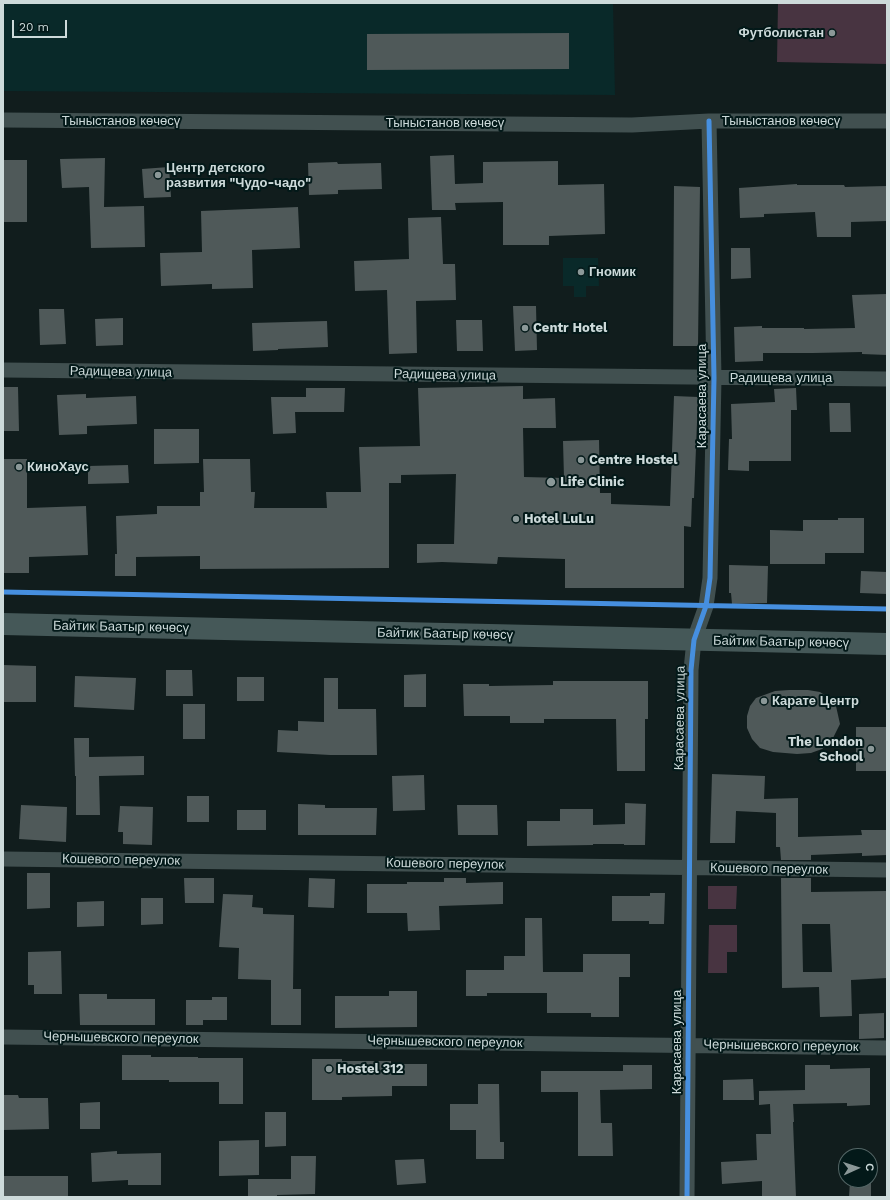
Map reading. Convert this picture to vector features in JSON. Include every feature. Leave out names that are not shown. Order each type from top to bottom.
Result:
[{"type":"main road","name":"Байтик Баатыр көчөсү","points":[[3,624],[887,644]]},
{"type":"street","name":"Тыныстанов көчөсү","points":[[3,120],[632,125],[709,121],[887,122]]},
{"type":"street","name":"Карасаева улица","points":[[687,1197],[691,670],[694,640],[706,606],[710,578],[714,378],[709,121]]},
{"type":"street","name":"Радищева улица","points":[[3,370],[887,379]]},
{"type":"street","name":"Кошевого переулок","points":[[3,858],[887,870]]},
{"type":"street","name":"Чернышевского переулок","points":[[3,1037],[887,1048]]},
{"type":"shaded area","points":[[3,3],[613,3],[615,95],[3,91]]},
{"type":"shaded area","name":"Футболистан","points":[[778,3],[887,3],[887,64],[777,62]]},
{"type":"shaded area","name":"Гномик","points":[[563,258],[598,258],[599,286],[586,286],[586,297],[574,297],[574,286],[563,286]]},
{"type":"shaded area","points":[[708,886],[737,886],[736,909],[708,909]]},
{"type":"shaded area","points":[[709,925],[737,925],[737,952],[727,952],[727,973],[708,973]]},
{"type":"building","points":[[569,33],[569,69],[367,70],[367,34]]},
{"type":"building","points":[[454,155],[455,184],[483,183],[483,162],[558,161],[558,185],[604,184],[605,234],[549,236],[549,245],[503,245],[503,202],[455,203],[456,210],[432,210],[430,156]]},
{"type":"building","points":[[105,158],[104,207],[144,206],[145,247],[91,248],[89,187],[62,188],[60,159]]},
{"type":"building","points":[[3,160],[27,160],[27,222],[3,222]]},
{"type":"building","points":[[337,162],[338,164],[381,163],[382,189],[338,190],[338,194],[309,195],[308,163]]},
{"type":"building","points":[[169,167],[171,197],[144,198],[142,169]]},
{"type":"building","points":[[797,184],[844,185],[845,187],[887,186],[887,221],[851,222],[851,237],[817,237],[815,212],[764,214],[764,217],[740,218],[739,188]]},
{"type":"building","points":[[674,186],[700,187],[698,346],[673,346]]},
{"type":"building","points":[[298,207],[300,248],[252,250],[253,288],[212,289],[212,284],[161,286],[160,253],[202,252],[201,211]]},
{"type":"building","points":[[441,217],[443,264],[455,264],[456,300],[416,301],[417,353],[389,354],[387,290],[355,291],[354,261],[409,259],[408,218]]},
{"type":"building","points":[[731,248],[750,248],[751,278],[731,279]]},
{"type":"building","points":[[887,294],[887,355],[862,354],[862,352],[763,353],[763,361],[735,362],[734,327],[762,326],[762,328],[804,329],[855,328],[852,295]]},
{"type":"building","name":"Centr Hotel","points":[[513,306],[536,306],[537,350],[515,351]]},
{"type":"building","points":[[39,309],[64,309],[66,344],[40,345]]},
{"type":"building","points":[[123,318],[123,345],[96,346],[95,319]]},
{"type":"building","points":[[456,320],[482,320],[483,351],[457,351]]},
{"type":"building","points":[[327,321],[328,347],[253,351],[252,323]]},
{"type":"building","points":[[523,386],[523,399],[555,398],[556,428],[523,428],[524,477],[564,478],[563,441],[599,440],[600,493],[611,493],[611,504],[670,506],[674,396],[698,397],[694,498],[692,498],[691,527],[684,526],[684,588],[565,588],[565,559],[498,557],[497,564],[442,562],[417,563],[417,544],[454,544],[456,474],[401,475],[401,483],[389,483],[389,568],[200,569],[200,556],[136,557],[136,576],[115,576],[115,554],[117,554],[116,516],[157,514],[157,506],[200,506],[200,492],[204,492],[203,459],[250,459],[251,492],[255,492],[254,508],[327,508],[326,492],[361,492],[359,447],[420,446],[418,388]]},
{"type":"building","points":[[3,387],[18,387],[19,431],[3,431]]},
{"type":"building","points":[[306,388],[345,388],[344,412],[295,412],[296,433],[273,434],[271,397],[306,397]]},
{"type":"building","points":[[796,388],[797,410],[791,410],[791,461],[749,461],[749,471],[728,470],[729,439],[732,439],[731,404],[775,402],[774,389]]},
{"type":"building","points":[[86,394],[86,398],[136,396],[137,424],[87,426],[87,434],[59,435],[57,395]]},
{"type":"building","points":[[829,403],[850,403],[851,432],[830,432]]},
{"type":"building","points":[[154,429],[199,429],[199,463],[154,464]]},
{"type":"building","points":[[3,459],[27,459],[27,508],[86,506],[88,555],[29,557],[29,573],[3,573]]},
{"type":"building","points":[[128,465],[129,483],[88,484],[88,466]]},
{"type":"building","points":[[838,518],[864,518],[864,553],[825,553],[825,564],[770,564],[770,530],[803,531],[803,520],[838,520]]},
{"type":"building","points":[[729,565],[768,566],[767,603],[732,604],[731,593],[729,593]]},
{"type":"building","points":[[861,571],[887,572],[887,594],[860,593]]},
{"type":"building","points":[[3,665],[36,666],[36,702],[3,702]]},
{"type":"building","points":[[166,670],[192,670],[193,696],[166,696]]},
{"type":"building","points":[[426,674],[426,707],[404,707],[404,675]]},
{"type":"building","points":[[75,676],[136,678],[134,710],[74,707]]},
{"type":"building","points":[[237,677],[264,677],[264,701],[237,701]]},
{"type":"building","points":[[324,678],[338,678],[338,709],[376,709],[377,755],[330,755],[277,752],[278,730],[298,731],[298,721],[324,722]]},
{"type":"building","points":[[553,681],[648,681],[648,719],[645,719],[645,771],[617,771],[616,719],[544,719],[544,723],[510,723],[510,716],[464,716],[463,684],[489,684],[489,686],[553,685]]},
{"type":"building","points":[[808,690],[820,692],[829,698],[836,706],[840,724],[831,742],[822,749],[811,753],[797,754],[773,752],[760,748],[752,739],[747,728],[747,716],[750,706],[756,698],[775,691]]},
{"type":"building","points":[[183,704],[205,704],[205,739],[183,739]]},
{"type":"building","name":"The London School","points":[[856,727],[887,727],[887,771],[856,771]]},
{"type":"building","points":[[74,738],[89,738],[89,757],[144,756],[144,775],[99,776],[100,815],[76,815]]},
{"type":"building","points":[[712,774],[765,776],[764,799],[798,798],[798,837],[862,835],[861,830],[887,830],[887,855],[862,856],[862,853],[811,855],[811,860],[781,860],[780,847],[776,847],[776,813],[736,811],[735,843],[710,843]]},
{"type":"building","points":[[424,775],[425,810],[393,811],[392,776]]},
{"type":"building","points":[[187,796],[209,796],[209,822],[187,822]]},
{"type":"building","points":[[625,803],[646,804],[645,845],[593,844],[527,846],[527,821],[560,821],[560,809],[593,809],[593,825],[625,824]]},
{"type":"building","points":[[298,804],[325,805],[325,808],[377,808],[376,835],[298,835]]},
{"type":"building","points":[[21,805],[67,807],[66,842],[19,839]]},
{"type":"building","points":[[457,805],[497,805],[498,835],[458,835]]},
{"type":"building","points":[[120,806],[153,807],[152,845],[123,844],[123,832],[118,832]]},
{"type":"building","points":[[237,810],[266,810],[266,830],[237,830]]},
{"type":"building","points":[[27,873],[50,873],[50,908],[27,909]]},
{"type":"building","points":[[184,878],[214,878],[214,903],[185,903]]},
{"type":"building","points":[[309,878],[335,879],[334,908],[308,907]]},
{"type":"building","points":[[444,878],[466,878],[466,883],[503,882],[503,904],[439,906],[440,930],[408,931],[407,913],[367,913],[367,884],[444,882]]},
{"type":"building","points":[[781,878],[811,878],[811,892],[887,891],[887,978],[851,980],[852,1016],[820,1017],[819,987],[782,988]],"holes":[[[802,924],[830,924],[832,972],[803,972]]]},
{"type":"building","points":[[650,893],[665,893],[664,924],[649,924],[649,921],[612,921],[612,896],[650,896]]},
{"type":"building","points":[[223,894],[253,895],[252,907],[263,908],[263,914],[294,915],[293,989],[301,989],[301,1025],[271,1025],[271,980],[238,979],[239,948],[219,947]]},
{"type":"building","points":[[141,898],[163,898],[163,924],[141,925]]},
{"type":"building","points":[[104,901],[104,926],[77,927],[77,902]]},
{"type":"building","points":[[525,918],[542,918],[543,972],[583,972],[583,954],[630,954],[630,977],[619,977],[619,1017],[591,1017],[591,1013],[547,1013],[547,993],[487,993],[487,996],[466,996],[466,970],[504,970],[504,956],[525,956]]},
{"type":"building","points":[[61,951],[62,994],[34,994],[34,985],[28,985],[28,952]]},
{"type":"building","points":[[389,991],[417,991],[417,1027],[335,1028],[335,996],[389,996]]},
{"type":"building","points":[[79,994],[107,994],[107,999],[155,999],[155,1025],[80,1025]]},
{"type":"building","points":[[212,997],[227,997],[227,1020],[203,1020],[203,1025],[186,1025],[186,1000],[212,1000]]},
{"type":"building","points":[[884,1013],[884,1038],[859,1039],[859,1014]]},
{"type":"building","points":[[122,1055],[151,1055],[151,1057],[243,1058],[243,1104],[219,1104],[219,1082],[122,1080]]},
{"type":"building","points":[[312,1059],[342,1059],[342,1061],[391,1061],[391,1064],[427,1064],[427,1086],[392,1086],[392,1096],[342,1097],[342,1100],[312,1100]]},
{"type":"building","points":[[623,1065],[652,1065],[652,1089],[600,1090],[601,1123],[612,1123],[613,1156],[578,1156],[578,1092],[541,1092],[541,1071],[623,1071]]},
{"type":"building","points":[[805,1065],[830,1065],[830,1069],[870,1068],[870,1105],[847,1106],[847,1103],[793,1104],[796,1197],[762,1197],[762,1181],[722,1184],[721,1162],[757,1160],[756,1134],[771,1134],[770,1104],[759,1105],[759,1091],[805,1090]]},
{"type":"building","points":[[753,1079],[754,1100],[723,1100],[723,1080]]},
{"type":"building","points":[[478,1084],[499,1084],[500,1142],[504,1142],[504,1159],[476,1159],[476,1130],[450,1130],[450,1104],[478,1104]]},
{"type":"building","points":[[3,1095],[18,1095],[19,1098],[48,1098],[49,1129],[3,1130]]},
{"type":"building","points":[[100,1102],[100,1129],[80,1129],[80,1103]]},
{"type":"building","points":[[265,1112],[286,1112],[286,1146],[265,1147]]},
{"type":"building","points":[[259,1140],[259,1175],[219,1176],[219,1141]]},
{"type":"building","points":[[117,1151],[117,1154],[161,1153],[161,1185],[128,1185],[128,1180],[92,1182],[91,1153]]},
{"type":"building","points":[[291,1156],[316,1156],[315,1194],[277,1195],[277,1197],[248,1197],[248,1179],[291,1179]]},
{"type":"building","points":[[424,1159],[426,1183],[397,1185],[395,1160]]},
{"type":"building","points":[[3,1176],[68,1176],[68,1197],[3,1197]]},
{"type":"building","points":[[850,1188],[871,1188],[871,1197],[849,1197]]},
{"type":"cycle path","points":[[687,1197],[691,670],[694,640],[706,606],[710,578],[714,378],[709,121]]},
{"type":"cycle path","points":[[3,592],[887,609]]},
{"type":"place","name":"Футболистан","points":[[832,33]]},
{"type":"place","name":"Центр детского развития \"Чудо-чадо\"","points":[[158,175]]},
{"type":"place","name":"Гномик","points":[[581,272]]},
{"type":"place","name":"Centr Hotel","points":[[525,328]]},
{"type":"place","name":"Centre Hostel","points":[[581,460]]},
{"type":"place","name":"КиноХаус","points":[[19,467]]},
{"type":"place","name":"Life Clinic","points":[[551,482]]},
{"type":"place","name":"Hotel LuLu","points":[[516,519]]},
{"type":"place","name":"Карате Центр","points":[[764,701]]},
{"type":"place","name":"The London School","points":[[871,749]]},
{"type":"place","name":"Hostel 312","points":[[329,1069]]}]
